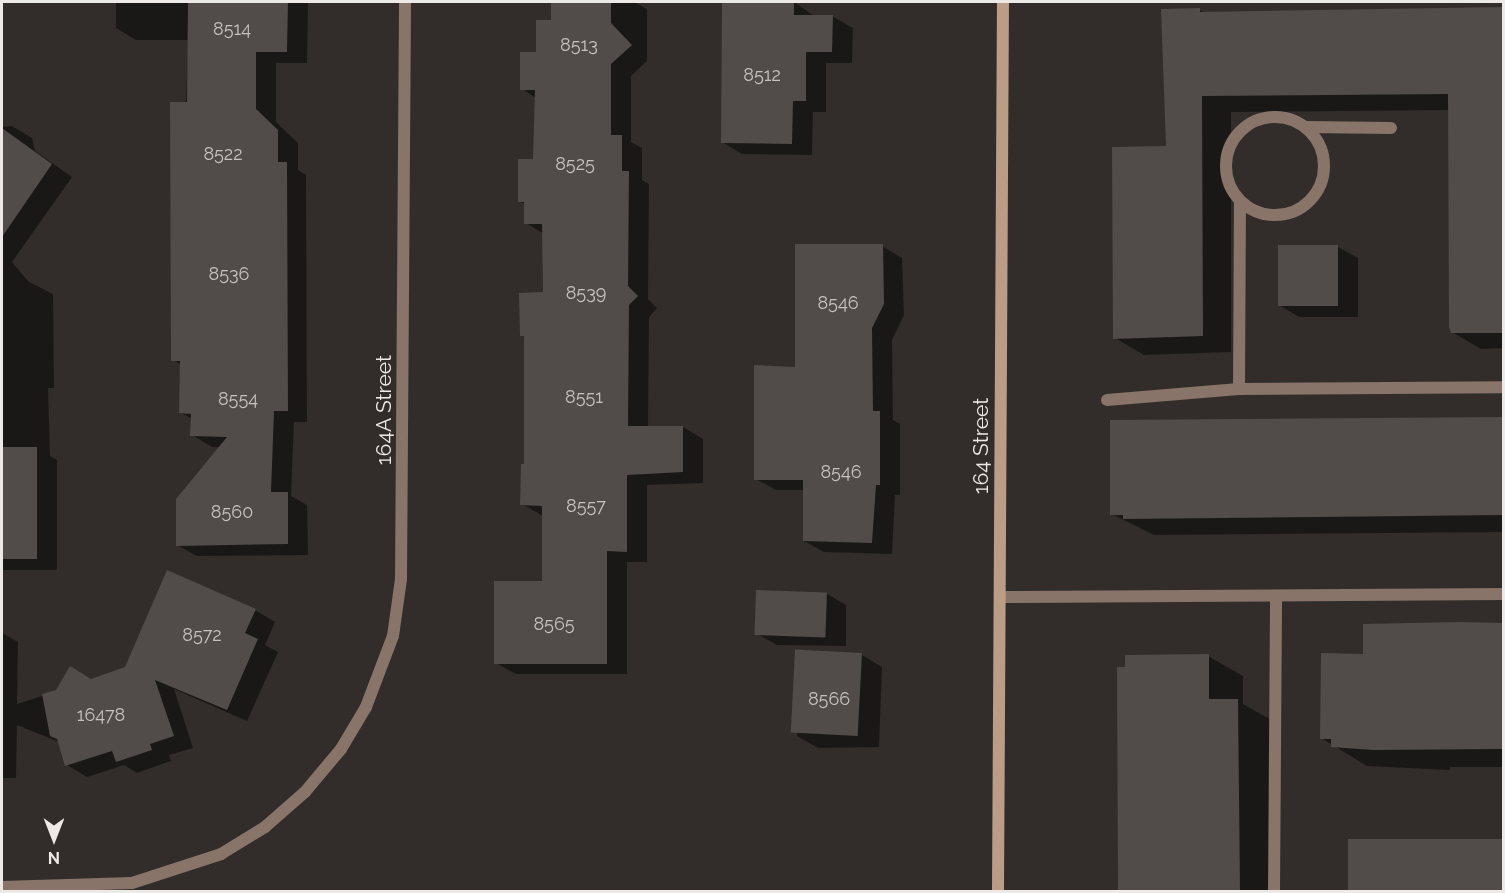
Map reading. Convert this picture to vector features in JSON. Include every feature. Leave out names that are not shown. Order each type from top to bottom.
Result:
[{"type":"street","name":"164A Street","points":[[2,887],[104,886],[173,873],[244,841],[305,792],[341,749],[366,707],[384,665],[399,601],[403,513],[405,2]]},
{"type":"street","name":"164 Street","points":[[998,891],[1003,2]]},
{"type":"street","points":[[1239,389],[1240,202],[1226,172],[1233,141],[1243,129],[1257,120],[1274,117],[1305,127],[1391,128]]},
{"type":"street","points":[[1240,202],[1254,211],[1278,215],[1300,209],[1313,199],[1322,185],[1324,161],[1316,138],[1305,127]]},
{"type":"street","points":[[1107,399],[1239,389],[1503,387]]},
{"type":"street","points":[[1000,597],[1503,594]]},
{"type":"street","points":[[1274,891],[1276,597]]},
{"type":"building","points":[[188,2],[288,2],[287,52],[256,52],[256,109],[278,130],[278,162],[287,162],[288,411],[274,411],[271,492],[288,492],[288,544],[176,546],[176,499],[227,437],[190,436],[191,414],[179,413],[180,361],[171,361],[170,102],[187,102]]},
{"type":"building","points":[[551,2],[611,2],[611,23],[632,45],[611,64],[611,135],[622,135],[622,171],[629,171],[628,286],[638,296],[629,305],[628,426],[683,426],[683,472],[627,475],[627,552],[607,551],[607,664],[494,664],[494,581],[542,581],[542,506],[520,505],[521,464],[524,464],[524,336],[520,336],[519,293],[543,292],[542,224],[524,224],[524,202],[518,202],[518,159],[533,159],[535,90],[520,90],[520,52],[536,52],[536,20],[551,20]]},
{"type":"building","points":[[722,2],[794,2],[794,15],[833,15],[832,52],[806,52],[806,101],[793,101],[792,144],[721,143]]},
{"type":"building","points":[[1503,7],[1503,333],[1451,333],[1449,327],[1448,94],[1202,96],[1203,336],[1113,339],[1112,147],[1166,146],[1161,9],[1200,8],[1200,12]]},
{"type":"building","points":[[2,128],[52,164],[2,237]]},
{"type":"building","points":[[795,244],[883,244],[884,304],[872,328],[873,411],[880,411],[880,485],[876,485],[872,543],[803,541],[803,480],[754,480],[754,365],[795,367]]},
{"type":"building","points":[[1278,245],[1338,245],[1338,306],[1278,306]]},
{"type":"building","points":[[1503,417],[1503,515],[1123,519],[1123,515],[1110,515],[1110,420]]},
{"type":"building","points":[[2,447],[37,447],[37,559],[2,559]]},
{"type":"building","points":[[167,570],[256,609],[245,633],[258,639],[227,710],[155,680],[174,736],[150,744],[152,750],[116,762],[112,751],[65,766],[57,739],[50,736],[42,694],[56,690],[70,666],[91,679],[125,667]]},
{"type":"building","points":[[756,590],[827,592],[825,637],[754,635]]},
{"type":"building","points":[[1503,623],[1503,749],[1373,750],[1331,747],[1331,739],[1320,739],[1321,653],[1363,654],[1363,624]]},
{"type":"building","points":[[795,649],[862,653],[858,736],[791,732]]},
{"type":"building","points":[[1209,654],[1209,699],[1238,699],[1240,891],[1118,891],[1117,667],[1125,667],[1125,655]]},
{"type":"building","points":[[1348,839],[1503,839],[1503,891],[1348,891]]}]
